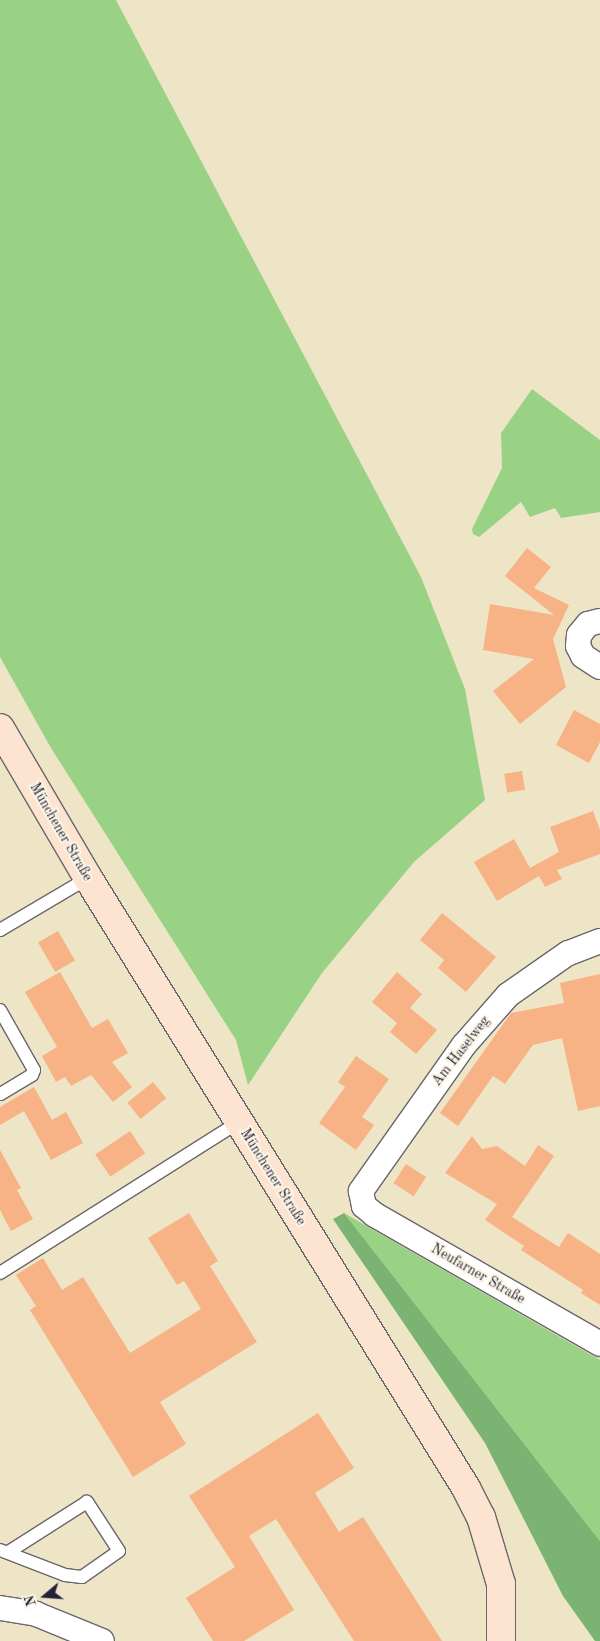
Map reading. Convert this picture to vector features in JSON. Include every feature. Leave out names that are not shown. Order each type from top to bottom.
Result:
[{"type":"street","points":[[600,621],[588,624],[579,635],[578,646],[583,656],[600,667]]},
{"type":"street","name":"Münchener Straße","points":[[0,728],[88,878],[466,1488],[481,1517],[501,1584],[501,1641]]},
{"type":"street","name":"Am Haselweg","points":[[362,1200],[364,1183],[438,1079],[508,995],[568,953],[600,940]]},
{"type":"street","name":"Neufarner Straße","points":[[362,1200],[375,1215],[600,1343]]},
{"type":"street","points":[[0,1608],[36,1614],[87,1638]]},
{"type":"lane","points":[[0,930],[88,878]]},
{"type":"lane","points":[[0,1010],[34,1070],[32,1075],[0,1094]]},
{"type":"lane","points":[[0,1273],[239,1122]]},
{"type":"lane","points":[[88,1502],[120,1551],[82,1577],[65,1575],[5,1551],[88,1502]]},
{"type":"green space","points":[[0,0],[116,0],[421,577],[465,689],[485,800],[414,862],[322,973],[248,1085],[236,1040],[51,748],[0,657]]},
{"type":"green space","points":[[532,389],[600,440],[600,512],[561,518],[555,508],[530,517],[521,502],[479,537],[473,534],[472,529],[502,468],[501,433]]},
{"type":"green space","points":[[344,1213],[600,1360],[600,1541]]},
{"type":"green space","points":[[344,1213],[600,1541],[600,1641],[595,1641],[563,1596],[485,1443],[333,1219]]},
{"type":"building","points":[[527,548],[551,567],[534,588],[569,605],[553,639],[566,687],[520,724],[493,691],[534,659],[483,650],[490,604],[554,615],[505,576]]},
{"type":"building","points":[[574,710],[600,724],[600,742],[589,763],[556,745]]},
{"type":"building","points":[[522,771],[525,790],[507,793],[504,774]]},
{"type":"building","points":[[593,811],[600,830],[600,854],[557,870],[562,879],[545,887],[539,876],[497,901],[474,862],[514,839],[530,868],[559,852],[550,827]]},
{"type":"building","points":[[442,913],[496,957],[466,992],[438,968],[444,960],[420,940]]},
{"type":"building","points":[[58,931],[75,960],[55,972],[38,942]]},
{"type":"building","points":[[60,972],[92,1028],[108,1019],[128,1053],[112,1062],[132,1087],[113,1102],[91,1075],[71,1086],[65,1077],[56,1082],[42,1056],[57,1047],[25,992]]},
{"type":"building","points":[[397,972],[422,994],[410,1008],[437,1030],[416,1054],[390,1032],[397,1023],[372,1002]]},
{"type":"building","points":[[600,974],[600,1106],[578,1111],[562,1038],[533,1045],[505,1084],[493,1076],[458,1126],[440,1113],[511,1013],[564,1003],[560,983]]},
{"type":"building","points":[[356,1056],[389,1079],[362,1117],[374,1125],[356,1150],[319,1123],[345,1087],[338,1082]]},
{"type":"building","points":[[153,1082],[166,1098],[141,1119],[127,1103]]},
{"type":"building","points":[[34,1087],[52,1120],[66,1112],[83,1143],[51,1160],[24,1111],[0,1125],[0,1107]]},
{"type":"building","points":[[130,1131],[145,1153],[110,1177],[95,1154]]},
{"type":"building","points":[[472,1136],[482,1149],[497,1146],[525,1166],[538,1145],[554,1156],[512,1217],[559,1247],[568,1233],[600,1254],[600,1305],[581,1293],[583,1290],[521,1250],[524,1246],[485,1220],[497,1204],[445,1173]]},
{"type":"building","points":[[0,1150],[21,1188],[17,1190],[33,1219],[11,1231],[0,1210]]},
{"type":"building","points":[[406,1164],[426,1177],[414,1196],[393,1183]]},
{"type":"building","points":[[189,1213],[218,1261],[210,1266],[257,1342],[160,1402],[186,1444],[133,1477],[30,1310],[36,1306],[16,1275],[43,1258],[62,1290],[83,1277],[130,1353],[201,1309],[184,1281],[177,1285],[148,1238]]},
{"type":"building","points":[[318,1413],[354,1468],[315,1493],[339,1532],[363,1517],[442,1641],[354,1641],[276,1519],[249,1536],[294,1610],[244,1641],[213,1641],[186,1598],[235,1567],[189,1496]]}]
